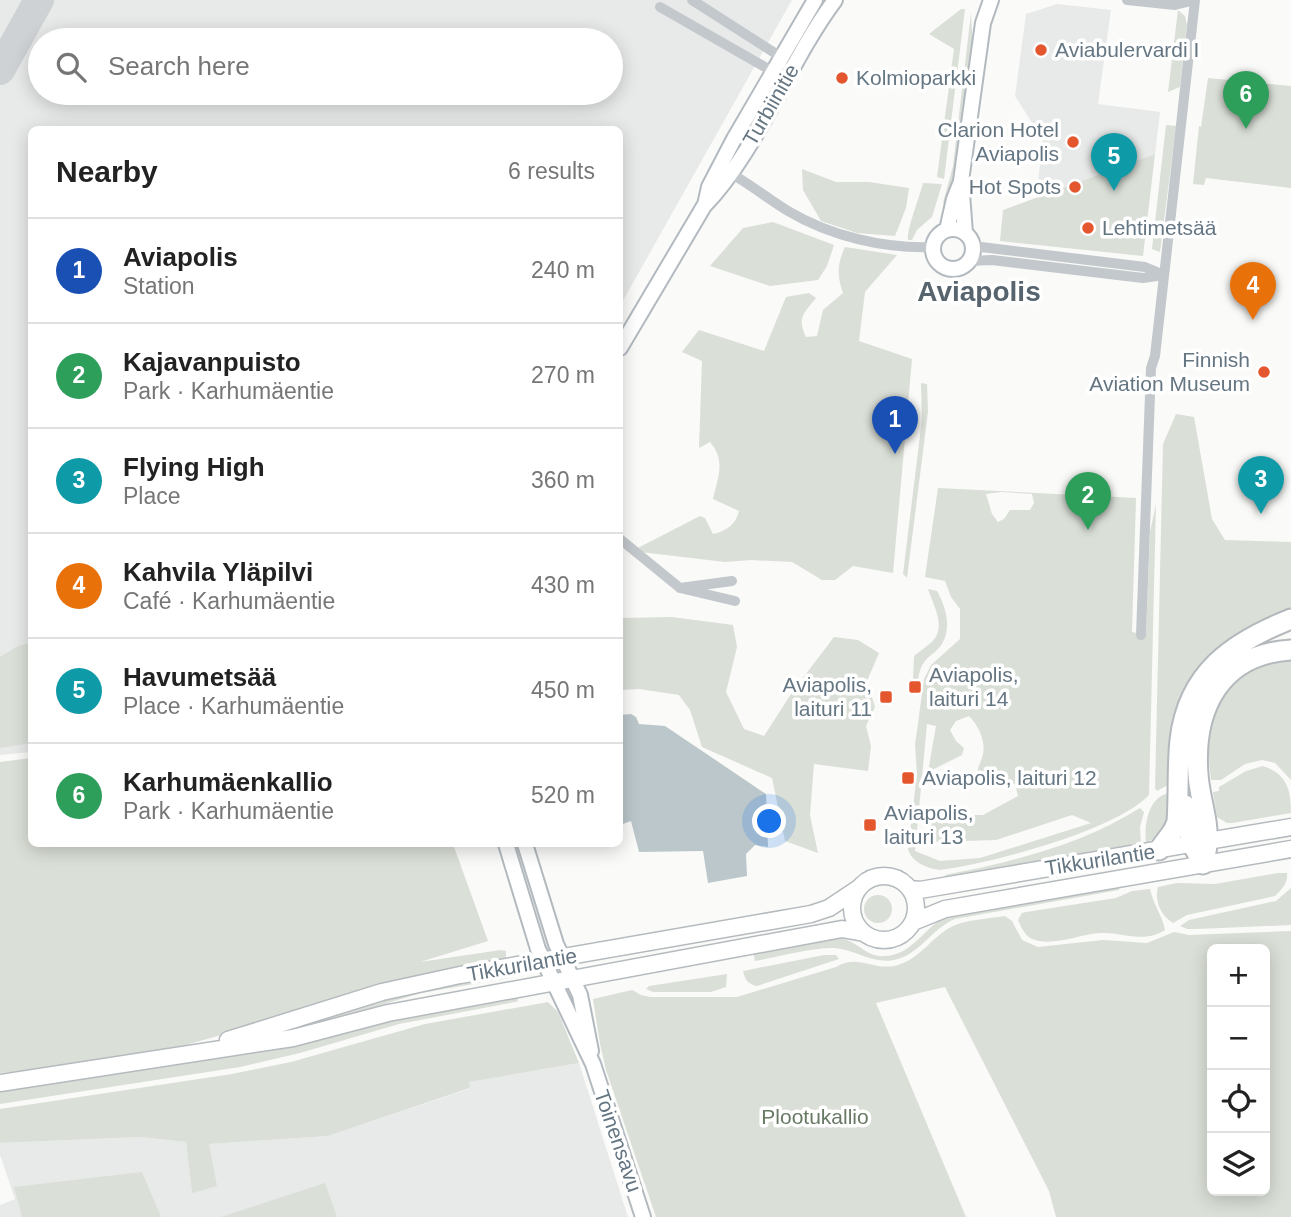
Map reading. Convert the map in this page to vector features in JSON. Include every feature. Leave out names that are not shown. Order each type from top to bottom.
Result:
[{"type":"highway","points":[[1158,850],[1177,822],[1181,731],[1193,697],[1216,663],[1232,648],[1262,630],[1291,619]]},
{"type":"highway","points":[[1203,864],[1200,843],[1198,747],[1207,706],[1233,668],[1262,654],[1291,650]]},
{"type":"highway","points":[[1180,775],[1200,843]]},
{"type":"main road","name":"Tikkurilantie","points":[[909,889],[920,890],[1291,827]]},
{"type":"main road","name":"Tikkurilantie","points":[[913,922],[945,909],[1291,849]]},
{"type":"main road","points":[[886,877],[902,882],[909,889],[916,907],[913,922],[905,933],[884,940],[864,933],[857,925],[852,910],[854,898],[859,888],[871,879],[886,877]]},
{"type":"main road","name":"Tikkurilantie","points":[[186,1055],[382,992],[811,914],[829,908],[859,888]]},
{"type":"main road","name":"Tikkurilantie","points":[[0,1083],[293,1038],[388,1013],[842,929],[864,933]]},
{"type":"street","points":[[692,0],[780,57],[791,71]]},
{"type":"street","name":"Turbiinitie","points":[[623,343],[704,206],[718,192],[725,170],[772,71],[815,0]]},
{"type":"street","name":"Turbiinitie","points":[[725,170],[835,0]]},
{"type":"street","points":[[979,0],[983,23]]},
{"type":"street","points":[[971,254],[965,233],[961,181],[983,23],[991,0]]},
{"type":"street","points":[[1127,0],[1175,5],[1195,0],[1183,123],[1155,356],[1151,368],[1141,635]]},
{"type":"street","points":[[660,7],[772,71],[791,71]]},
{"type":"street","points":[[725,170],[815,226],[898,246],[934,247]]},
{"type":"street","points":[[947,230],[961,181]]},
{"type":"street","points":[[965,233],[953,229],[939,235],[934,247],[938,262],[949,268],[956,268],[971,254]]},
{"type":"street","points":[[971,254],[992,260],[1143,278],[1164,275]]},
{"type":"street","points":[[623,541],[680,588],[735,601]]},
{"type":"street","points":[[680,588],[732,581]]},
{"type":"street","points":[[507,847],[544,961]]},
{"type":"street","points":[[525,847],[554,938],[564,958]]},
{"type":"street","name":"Toinensavu","points":[[564,958],[585,1014],[593,1064]]},
{"type":"street","name":"Toinensavu","points":[[544,961],[593,1064],[643,1217]]},
{"type":"shaded area","points":[[0,0],[792,0],[623,301],[623,126],[28,126],[28,752],[0,755]]},
{"type":"shaded area","points":[[1057,4],[1111,10],[1098,104],[1160,112],[1155,154],[1036,198],[1043,140],[1015,96],[1026,14]]},
{"type":"shaded area","points":[[631,714],[639,724],[665,726],[766,794],[768,847],[755,845],[746,854],[747,876],[708,883],[703,851],[639,852],[631,821],[623,824],[623,715]]},
{"type":"shaded area","points":[[579,1063],[628,1217],[0,1217],[0,1205],[15,1199],[0,1155],[0,1143],[140,1137],[186,1142],[192,1192],[208,1144],[328,1136],[469,1089],[468,1082]]},
{"type":"green space","points":[[961,9],[965,9],[944,179],[937,177],[954,49],[929,34]]},
{"type":"green space","points":[[1178,10],[1185,16],[1187,25],[1180,87],[1168,92]]},
{"type":"green space","points":[[971,13],[973,50],[959,163],[948,206],[943,203],[953,166]]},
{"type":"green space","points":[[1208,78],[1291,86],[1291,188],[1206,178],[1204,185],[1193,184],[1199,126],[1201,127]]},
{"type":"green space","points":[[1166,125],[1176,126],[1160,252],[1152,249]]},
{"type":"green space","points":[[1155,154],[1143,256],[1000,241],[1003,210]]},
{"type":"green space","points":[[802,169],[836,182],[869,182],[909,188],[906,208],[895,236],[857,233],[821,221],[803,190]]},
{"type":"green space","points":[[923,183],[942,184],[932,217],[917,230],[912,240],[908,240],[911,221]]},
{"type":"green space","points":[[773,222],[834,245],[827,266],[818,280],[770,286],[710,266],[743,228]]},
{"type":"green space","points":[[845,247],[897,255],[865,292],[859,341],[912,359],[893,573],[853,566],[835,580],[822,580],[792,562],[725,562],[632,551],[700,516],[705,518],[713,534],[727,529],[738,516],[739,511],[713,499],[719,469],[718,456],[710,442],[699,448],[702,361],[682,352],[699,330],[764,351],[786,297],[809,293],[816,298],[805,312],[802,325],[806,337],[817,336],[823,310],[843,293],[839,270]]},
{"type":"green space","points":[[921,383],[927,384],[928,412],[907,578],[903,574],[922,419]]},
{"type":"green space","points":[[1176,414],[1194,417],[1212,519],[1225,540],[1291,542],[1291,614],[1257,627],[1175,718],[1168,748],[1168,785],[1157,791],[1163,444]]},
{"type":"green space","points":[[938,488],[1136,498],[1132,632],[1146,635],[1150,532],[1156,504],[1149,795],[1109,821],[1050,844],[988,861],[939,870],[916,861],[908,849],[917,774],[915,745],[924,679],[931,665],[960,639],[960,609],[951,597],[945,581],[925,577]],"holes":[[[986,494],[1032,494],[1034,503],[1030,510],[1010,510],[1004,519],[998,522],[992,514]],[[969,716],[978,729],[983,744],[977,777],[1015,784],[1018,796],[983,815],[971,815],[941,807],[932,818],[931,842],[996,840],[1072,815],[1091,823],[980,858],[940,861],[915,851],[927,724],[936,726],[928,772],[962,755],[964,748],[950,730],[956,721]]]},
{"type":"green space","points":[[928,589],[937,591],[940,596],[945,608],[947,628],[941,646],[922,665],[918,681],[913,680],[914,656],[932,642],[939,622]]},
{"type":"green space","points":[[672,617],[733,625],[737,647],[726,692],[744,729],[764,736],[793,691],[834,637],[858,640],[879,653],[867,681],[875,707],[866,726],[871,746],[868,771],[814,764],[810,815],[818,853],[785,841],[772,778],[702,747],[690,710],[679,695],[639,689],[623,690],[623,618]]},
{"type":"green space","points":[[28,644],[28,743],[0,748],[0,657],[18,646]]},
{"type":"green space","points":[[1291,657],[1291,780],[1275,763],[1262,760],[1245,764],[1221,780],[1211,780],[1206,731],[1216,697],[1245,668]]},
{"type":"green space","points":[[28,758],[28,847],[454,847],[488,941],[420,962],[501,950],[506,951],[506,961],[357,991],[268,1022],[175,1048],[72,1066],[0,1073],[0,762]]},
{"type":"green space","points":[[1263,766],[1278,773],[1286,784],[1291,813],[1232,823],[1217,817],[1213,792],[1219,791],[1219,787],[1246,771]]},
{"type":"green space","points":[[1170,793],[1164,829],[1146,843],[1147,820],[1152,805],[1163,795]]},
{"type":"green space","points":[[1140,808],[1144,812],[1140,827],[1141,845],[946,880],[945,875],[1021,858],[1070,842]]},
{"type":"green space","points":[[1287,873],[1287,880],[1275,896],[1187,915],[1173,923],[1165,916],[1158,903],[1158,887],[1177,883],[1215,884]]},
{"type":"green space","points":[[1120,885],[1119,890],[955,919],[940,928],[914,951],[890,961],[835,948],[755,961],[753,952],[811,940],[840,938],[871,954],[886,956],[903,951],[934,924],[949,915]]},
{"type":"green space","points":[[1291,888],[1291,925],[1197,929],[1180,926],[1189,920],[1276,901]]},
{"type":"green space","points":[[1150,889],[1165,930],[1149,936],[1101,933],[1059,941],[1043,941],[1029,937],[1018,920],[1022,913],[1026,912],[1116,898],[1132,891]]},
{"type":"green space","points":[[878,895],[888,899],[892,909],[888,919],[878,923],[868,919],[864,909],[868,899]]},
{"type":"green space","name":"Plootukallio","points":[[1005,916],[1012,921],[1022,940],[1038,947],[1103,940],[1147,943],[1174,932],[1189,935],[1291,931],[1291,1217],[1056,1217],[1049,1191],[945,987],[876,1003],[966,1217],[656,1217],[606,1070],[593,999],[632,990],[650,997],[737,997],[844,963],[859,962],[889,967],[913,958],[951,927]]},
{"type":"green space","points":[[836,955],[839,959],[757,986],[747,981],[743,971]]},
{"type":"green space","points":[[513,973],[514,977],[421,993],[286,1033],[285,1028],[403,994]]},
{"type":"green space","points":[[727,974],[726,987],[711,992],[653,992],[646,989],[649,986]]},
{"type":"green space","points":[[517,994],[518,1001],[515,1002],[399,1024],[300,1053],[240,1067],[0,1104],[0,1090],[278,1049],[394,1017]]},
{"type":"green space","points":[[548,1002],[558,1012],[579,1063],[469,1082],[470,1088],[328,1136],[209,1144],[217,1186],[192,1193],[186,1142],[140,1137],[0,1143],[0,1109],[232,1074],[291,1062],[425,1024]]},
{"type":"green space","points":[[142,1172],[161,1217],[22,1217],[14,1187]]},
{"type":"green space","points":[[325,1183],[337,1217],[221,1217]]},
{"type":"taxiway","points":[[0,70],[39,0]]},
{"type":"place","name":"Aviabulervardi I","points":[[1041,50]]},
{"type":"place","name":"Kolmioparkki","points":[[842,78]]},
{"type":"place","name":"Karhumäenkallio","points":[[1246,129]]},
{"type":"place","name":"Clarion Hotel Aviapolis","points":[[1073,142]]},
{"type":"place","name":"Hot Spots","points":[[1075,187]]},
{"type":"place","name":"Havumetsää","points":[[1114,191]]},
{"type":"place","name":"Lehtimetsää","points":[[1088,228]]},
{"type":"place","name":"Kahvila Yläpilvi","points":[[1253,320]]},
{"type":"place","name":"Finnish Aviation Museum","points":[[1264,372]]},
{"type":"place","name":"Aviapolis","points":[[895,454]]},
{"type":"place","name":"Flying High","points":[[1261,514]]},
{"type":"place","name":"Kajavanpuisto","points":[[1088,530]]},
{"type":"place","name":"Aviapolis, laituri 14","points":[[915,687]]},
{"type":"place","name":"Aviapolis, laituri 11","points":[[886,697]]},
{"type":"place","name":"Aviapolis, laituri 12","points":[[908,778]]},
{"type":"place","name":"Aviapolis, laituri 13","points":[[870,825]]},
{"type":"district","name":"Aviapolis","points":[[979,291]]}]
